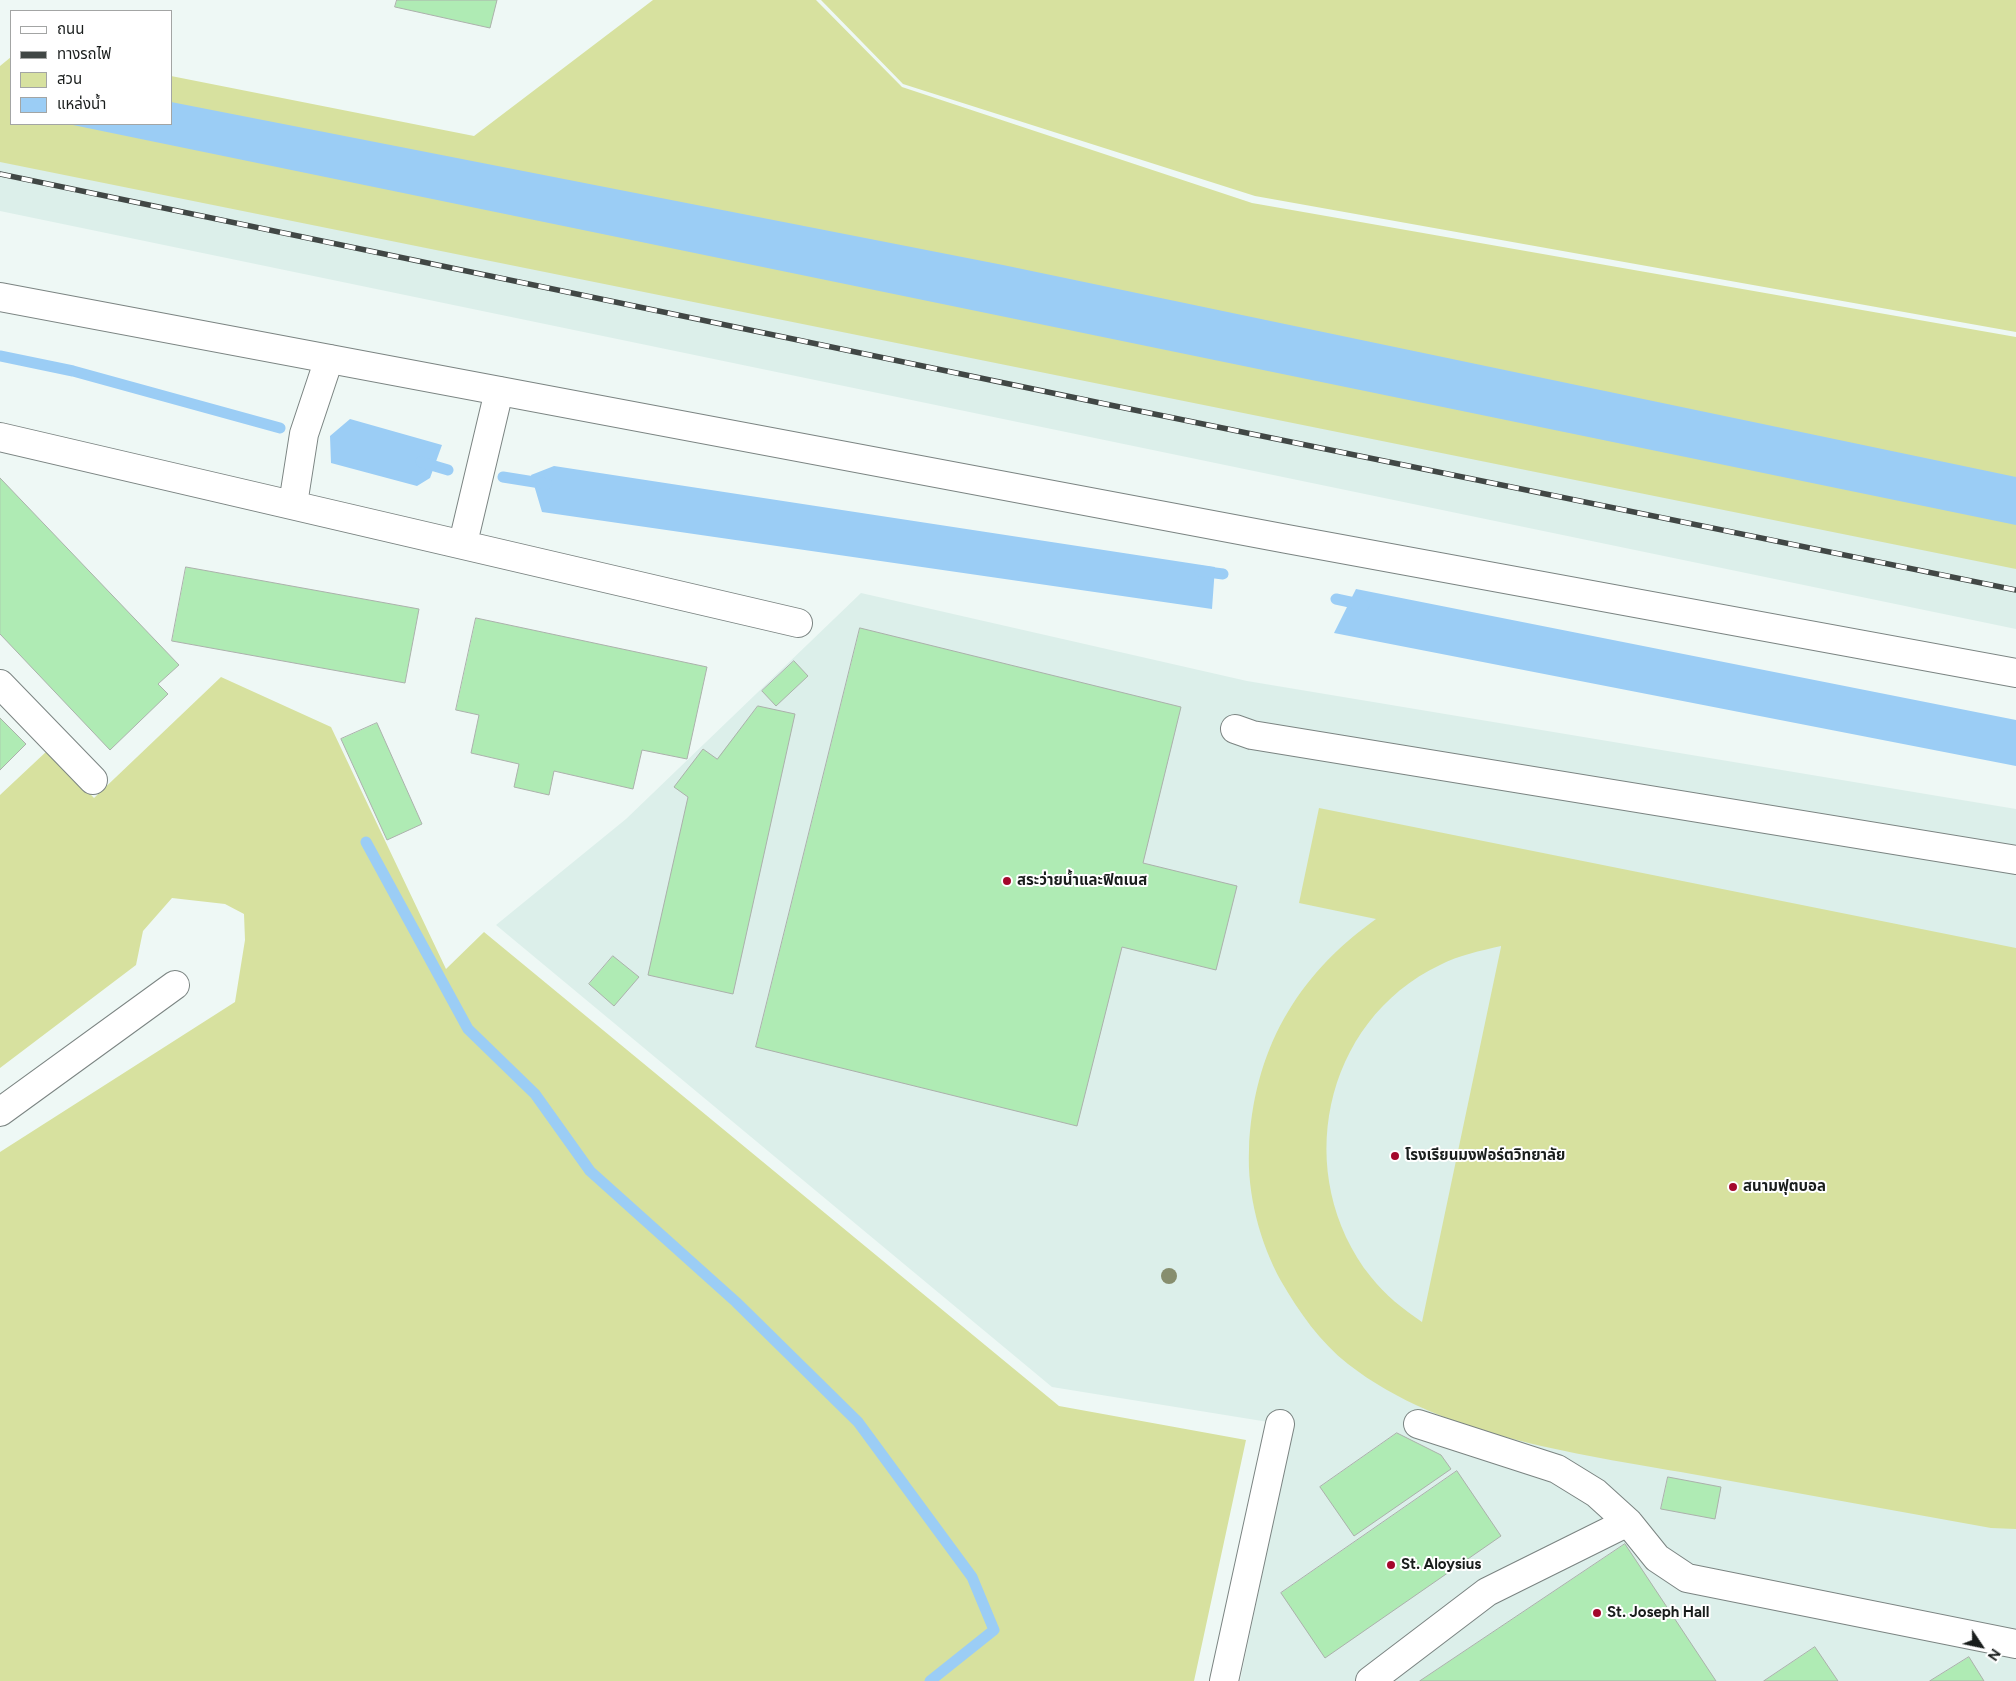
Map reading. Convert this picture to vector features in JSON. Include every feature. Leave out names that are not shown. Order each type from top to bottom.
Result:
[{"type":"main road","points":[[0,297],[2016,673]]},
{"type":"main road","points":[[293,504],[304,434],[329,359]]},
{"type":"main road","points":[[463,543],[499,391]]},
{"type":"main road","points":[[0,437],[463,543],[798,623]]},
{"type":"main road","points":[[0,684],[93,780]]},
{"type":"main road","points":[[1234,729],[1252,735],[2016,860]]},
{"type":"main road","points":[[0,1112],[175,985]]},
{"type":"main road","points":[[1224,1681],[1280,1424]]},
{"type":"main road","points":[[1418,1424],[1557,1469],[1596,1493],[1628,1522],[1657,1558],[1687,1578],[2016,1644]]},
{"type":"main road","points":[[1370,1681],[1487,1592],[1628,1522]]},
{"type":"shaded area","points":[[0,128],[2016,549],[2016,629],[0,211]]},
{"type":"shaded area","name":"โรงเรียนมงฟอร์ตวิทยาลัย","points":[[861,593],[1247,681],[2016,809],[2016,1681],[1240,1681],[1293,1426],[1052,1387],[496,925],[626,819]]},
{"type":"green space","points":[[653,0],[816,0],[902,87],[1252,203],[2016,337],[2016,569],[0,162],[0,66],[10,58],[10,125],[172,125],[172,76],[474,136]]},
{"type":"green space","points":[[821,0],[2016,0],[2016,332],[1255,196],[903,84]]},
{"type":"green space","points":[[221,677],[331,727],[446,969],[484,932],[1059,1406],[1246,1440],[1194,1681],[0,1681],[0,1152],[235,1002],[245,940],[244,914],[225,904],[172,898],[143,931],[136,965],[0,1068],[0,795],[48,750],[94,798]]},
{"type":"green space","points":[[1319,808],[2016,948],[2016,1529],[1991,1528],[1612,1460],[1518,1440],[1472,1427],[1428,1410],[1386,1389],[1348,1364],[1319,1336],[1281,1281],[1261,1234],[1250,1184],[1249,1150],[1252,1114],[1259,1080],[1270,1048],[1284,1019],[1302,991],[1323,965],[1348,941],[1376,919],[1299,903]],"holes":[[[1501,946],[1422,1322],[1376,1284],[1346,1237],[1331,1194],[1327,1149],[1331,1104],[1345,1062],[1368,1023],[1400,990],[1440,965],[1470,954]]]},
{"type":"water","points":[[172,102],[1003,265],[2016,477],[2016,525],[73,125],[172,125]]},
{"type":"water","points":[[350,419],[442,445],[430,478],[417,486],[331,463],[330,436]]},
{"type":"water","points":[[554,466],[1215,567],[1212,609],[542,512],[531,475]]},
{"type":"water","points":[[1356,589],[2016,720],[2016,766],[1334,633]]},
{"type":"building","points":[[397,0],[497,0],[490,28],[395,7]]},
{"type":"building","points":[[0,478],[179,665],[158,684],[168,694],[110,750],[0,634]]},
{"type":"building","points":[[186,567],[419,609],[405,683],[172,641]]},
{"type":"building","points":[[476,618],[707,667],[687,759],[642,750],[633,789],[554,771],[549,795],[514,787],[519,764],[471,753],[479,715],[456,710]]},
{"type":"building","name":"สระว่ายน้ำและฟิตเนส","points":[[860,628],[1181,707],[1143,863],[1237,886],[1216,970],[1122,947],[1077,1126],[756,1047]]},
{"type":"building","points":[[794,661],[808,676],[776,706],[762,691]]},
{"type":"building","points":[[758,706],[795,714],[733,994],[648,975],[688,797],[674,787],[703,749],[717,759]]},
{"type":"building","points":[[0,718],[26,744],[0,770]]},
{"type":"building","points":[[377,723],[422,824],[387,840],[341,739]]},
{"type":"building","points":[[613,956],[639,977],[614,1006],[589,984]]},
{"type":"building","points":[[1397,1433],[1441,1455],[1451,1469],[1354,1536],[1320,1487]]},
{"type":"building","name":"St. Aloysius","points":[[1457,1471],[1501,1536],[1325,1658],[1281,1593]]},
{"type":"building","points":[[1668,1477],[1721,1487],[1715,1519],[1661,1509]]},
{"type":"building","name":"St. Joseph Hall","points":[[1625,1544],[1716,1681],[1420,1681]]},
{"type":"building","points":[[1815,1647],[1838,1681],[1764,1681]]},
{"type":"building","points":[[1969,1657],[1984,1681],[1930,1681]]},
{"type":"waterway","points":[[0,356],[73,371],[280,428]]},
{"type":"waterway","points":[[421,462],[448,470]]},
{"type":"waterway","points":[[503,477],[547,484]]},
{"type":"waterway","points":[[1200,571],[1223,574]]},
{"type":"waterway","points":[[1336,599],[1364,605]]},
{"type":"waterway","points":[[366,842],[468,1029],[535,1094],[590,1171],[736,1302],[858,1422],[972,1577],[994,1630],[930,1681]]},
{"type":"railway","points":[[0,174],[1115,406],[2016,590]]},
{"type":"place","name":"สระว่ายน้ำและฟิตเนส","points":[[1007,881]]},
{"type":"place","name":"โรงเรียนมงฟอร์ตวิทยาลัย","points":[[1395,1156]]},
{"type":"place","name":"สนามฟุตบอล","points":[[1733,1187]]},
{"type":"place","name":"St. Aloysius","points":[[1391,1565]]},
{"type":"place","name":"St. Joseph Hall","points":[[1597,1613]]}]
